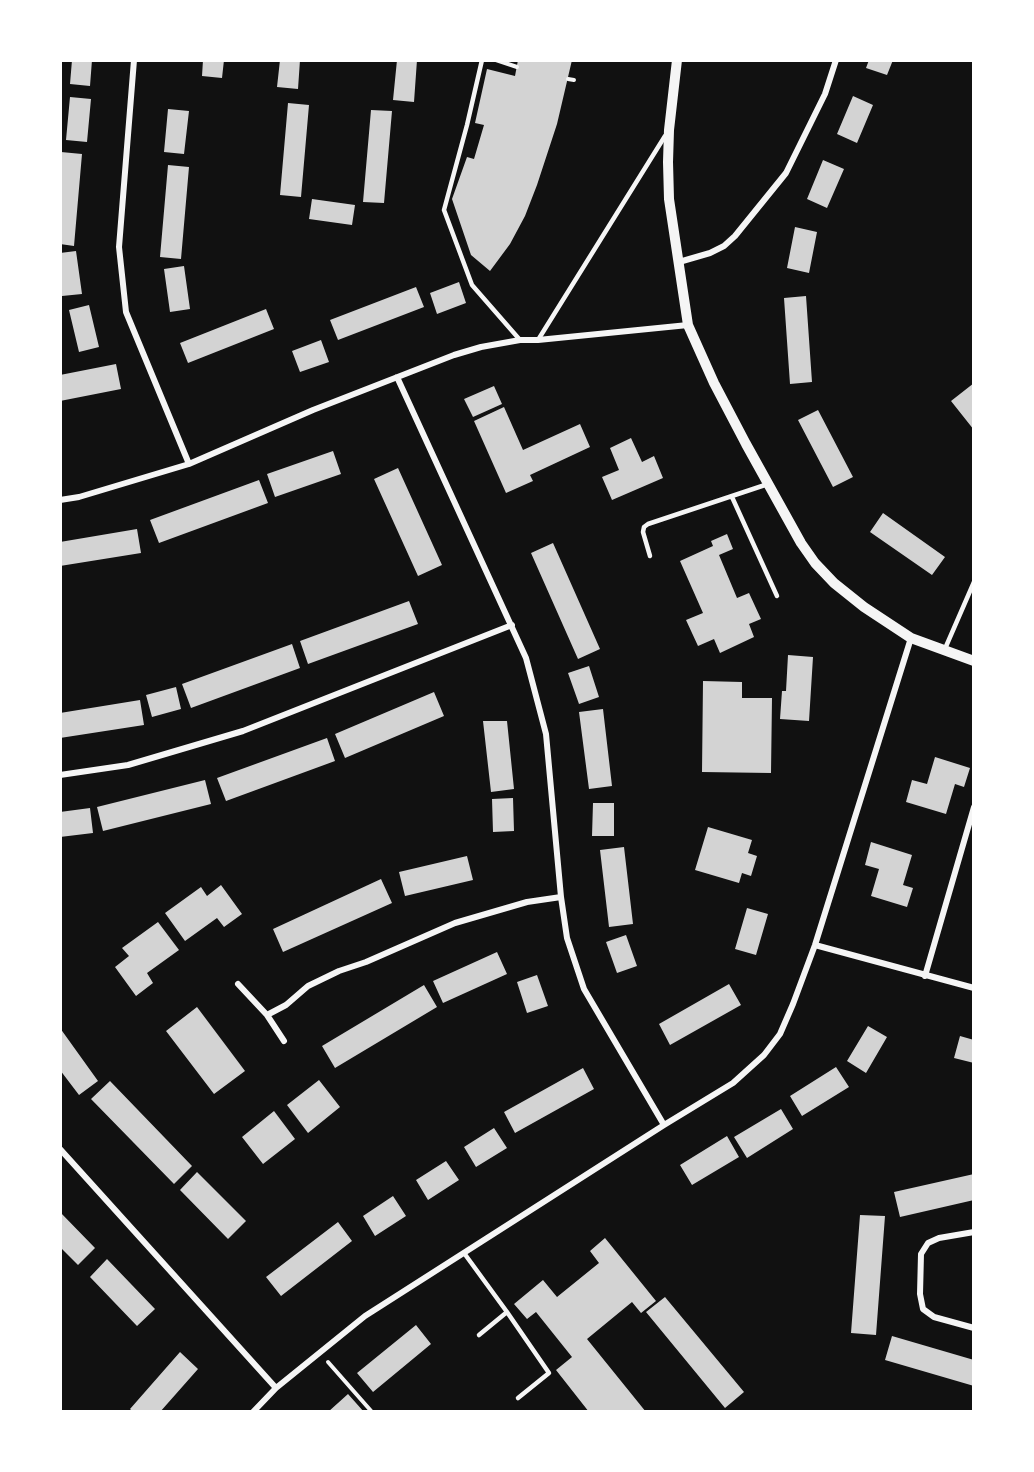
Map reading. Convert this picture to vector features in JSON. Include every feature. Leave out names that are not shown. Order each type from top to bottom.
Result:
[{"type":"street","points":[[134,60],[119,247],[126,312],[189,464]]},
{"type":"street","points":[[677,60],[669,130],[669,199],[688,325],[714,383],[801,543],[828,576],[864,607],[911,638],[974,661]]},
{"type":"street","points":[[679,262],[710,254],[724,246],[735,236],[786,173],[825,94],[836,60]]},
{"type":"street","points":[[60,500],[79,497],[189,464],[313,410],[454,355],[481,347],[520,340],[688,325]]},
{"type":"street","points":[[397,377],[526,658],[546,734],[567,938],[584,989],[664,1125]]},
{"type":"street","points":[[60,775],[128,765],[243,731],[512,625]]},
{"type":"street","points":[[253,1412],[276,1388],[365,1316],[733,1083],[764,1055],[780,1034],[815,945],[911,638]]},
{"type":"street","points":[[925,976],[974,807]]},
{"type":"street","points":[[267,1015],[286,1005],[308,986],[318,981],[455,923],[527,902],[561,897]]},
{"type":"street","points":[[815,945],[974,988]]},
{"type":"street","points":[[238,984],[267,1015],[284,1041]]},
{"type":"street","points":[[60,1149],[276,1388]]},
{"type":"street","points":[[974,1232],[928,1243],[921,1254],[920,1294],[923,1309],[934,1317],[974,1328]]},
{"type":"lane","points":[[482,60],[444,210],[472,285],[520,340]]},
{"type":"lane","points":[[538,340],[669,130]]},
{"type":"lane","points":[[650,556],[643,532],[644,527],[648,524],[768,484]]},
{"type":"lane","points":[[732,497],[777,596]]},
{"type":"lane","points":[[944,651],[974,582]]},
{"type":"lane","points":[[464,1253],[549,1373],[518,1398]]},
{"type":"lane","points":[[479,1335],[507,1312]]},
{"type":"path","points":[[496,60],[517,67]]},
{"type":"path","points":[[320,1353],[372,1412]]},
{"type":"building","points":[[72,60],[92,60],[90,86],[70,84]]},
{"type":"building","points":[[203,60],[224,60],[222,78],[202,76]]},
{"type":"building","points":[[280,60],[300,60],[298,89],[277,87]]},
{"type":"building","points":[[397,60],[417,60],[414,102],[393,100]]},
{"type":"building","points":[[518,60],[572,60],[557,124],[525,216],[510,244],[490,271],[471,255],[452,199],[467,157],[474,159],[484,125],[475,123],[487,69],[515,76]]},
{"type":"building","points":[[869,60],[893,60],[887,75],[866,68]]},
{"type":"building","points":[[853,96],[873,105],[857,143],[837,134]]},
{"type":"building","points":[[70,97],[91,99],[87,142],[66,140]]},
{"type":"building","points":[[288,103],[309,105],[301,197],[280,195]]},
{"type":"building","points":[[168,109],[189,111],[184,154],[164,152]]},
{"type":"building","points":[[371,110],[392,111],[384,203],[363,202]]},
{"type":"building","points":[[61,152],[82,154],[74,246],[60,244]]},
{"type":"building","points":[[823,160],[844,169],[827,208],[807,199]]},
{"type":"building","points":[[168,165],[189,167],[181,259],[160,257]]},
{"type":"building","points":[[312,199],[355,205],[352,225],[309,219]]},
{"type":"building","points":[[795,227],[817,232],[809,273],[787,268]]},
{"type":"building","points":[[76,251],[82,294],[62,296],[60,253]]},
{"type":"building","points":[[184,266],[190,309],[170,312],[164,269]]},
{"type":"building","points":[[459,282],[466,303],[437,314],[430,293]]},
{"type":"building","points":[[416,287],[424,307],[338,340],[330,320]]},
{"type":"building","points":[[806,296],[812,382],[790,384],[784,298]]},
{"type":"building","points":[[89,305],[99,347],[79,352],[69,310]]},
{"type":"building","points":[[266,309],[274,329],[188,363],[180,343]]},
{"type":"building","points":[[321,340],[329,362],[300,372],[292,351]]},
{"type":"building","points":[[116,364],[121,389],[60,401],[60,375]]},
{"type":"building","points":[[974,383],[973,405],[974,430],[951,401]]},
{"type":"building","points":[[494,386],[502,404],[473,417],[464,399]]},
{"type":"building","points":[[504,407],[523,450],[580,424],[590,447],[530,475],[533,481],[506,493],[474,421]]},
{"type":"building","points":[[818,410],[853,477],[833,487],[798,420]]},
{"type":"building","points":[[631,438],[642,462],[654,456],[663,478],[612,500],[602,477],[619,470],[610,448]]},
{"type":"building","points":[[333,451],[341,474],[275,497],[267,474]]},
{"type":"building","points":[[398,468],[442,565],[418,576],[374,479]]},
{"type":"building","points":[[259,480],[268,503],[159,543],[150,520]]},
{"type":"building","points":[[883,513],[945,557],[932,575],[870,532]]},
{"type":"building","points":[[137,529],[141,553],[60,566],[60,542]]},
{"type":"building","points":[[727,534],[733,549],[719,555],[737,598],[749,593],[761,619],[749,624],[754,637],[720,653],[714,639],[698,646],[686,620],[703,613],[680,561],[713,546],[711,541]]},
{"type":"building","points":[[553,543],[600,649],[578,659],[531,553]]},
{"type":"building","points":[[409,601],[418,624],[308,664],[300,641]]},
{"type":"building","points":[[292,644],[300,668],[191,708],[182,684]]},
{"type":"building","points":[[788,655],[813,657],[809,721],[780,719],[782,691],[786,691]]},
{"type":"building","points":[[589,666],[599,697],[579,704],[568,673]]},
{"type":"building","points":[[703,681],[742,682],[742,698],[772,698],[771,773],[702,772]]},
{"type":"building","points":[[176,687],[181,709],[152,717],[146,695]]},
{"type":"building","points":[[434,692],[444,716],[345,758],[335,734]]},
{"type":"building","points":[[140,700],[144,725],[60,738],[60,713]]},
{"type":"building","points":[[603,709],[612,786],[589,789],[579,712]]},
{"type":"building","points":[[483,721],[507,721],[514,789],[491,792]]},
{"type":"building","points":[[327,738],[335,761],[226,801],[217,778]]},
{"type":"building","points":[[935,757],[970,768],[964,787],[955,784],[946,814],[906,802],[912,780],[927,784]]},
{"type":"building","points":[[205,780],[211,804],[103,831],[97,807]]},
{"type":"building","points":[[513,798],[514,831],[493,832],[492,799]]},
{"type":"building","points":[[593,803],[614,803],[614,836],[592,836]]},
{"type":"building","points":[[90,808],[93,833],[60,837],[60,812]]},
{"type":"building","points":[[708,827],[752,840],[748,853],[757,856],[751,876],[742,873],[739,883],[695,870]]},
{"type":"building","points":[[871,842],[912,855],[903,885],[913,888],[907,907],[871,896],[879,869],[865,865]]},
{"type":"building","points":[[624,847],[633,924],[609,927],[600,850]]},
{"type":"building","points":[[467,856],[473,880],[405,896],[399,872]]},
{"type":"building","points":[[381,879],[392,903],[283,952],[273,929]]},
{"type":"building","points":[[221,885],[242,914],[224,927],[217,918],[185,941],[165,913],[201,887],[207,896]]},
{"type":"building","points":[[747,908],[768,914],[756,955],[735,949]]},
{"type":"building","points":[[158,922],[179,950],[147,973],[153,983],[136,996],[115,967],[129,956],[122,948]]},
{"type":"building","points":[[626,935],[637,966],[617,973],[606,942]]},
{"type":"building","points":[[497,952],[507,974],[443,1003],[433,981]]},
{"type":"building","points":[[537,975],[548,1006],[527,1013],[517,982]]},
{"type":"building","points":[[729,984],[741,1005],[670,1045],[659,1024]]},
{"type":"building","points":[[424,985],[437,1007],[335,1068],[322,1046]]},
{"type":"building","points":[[197,1007],[245,1071],[214,1094],[166,1031]]},
{"type":"building","points":[[868,1026],[887,1037],[866,1073],[847,1061]]},
{"type":"building","points":[[60,1028],[98,1081],[79,1095],[60,1070]]},
{"type":"building","points":[[960,1036],[974,1040],[974,1063],[954,1058]]},
{"type":"building","points":[[836,1067],[849,1087],[802,1116],[790,1096]]},
{"type":"building","points":[[583,1068],[594,1089],[515,1133],[504,1112]]},
{"type":"building","points":[[319,1080],[340,1107],[308,1133],[287,1105]]},
{"type":"building","points":[[110,1081],[192,1166],[174,1184],[91,1099]]},
{"type":"building","points":[[781,1109],[793,1129],[747,1158],[734,1137]]},
{"type":"building","points":[[274,1111],[295,1139],[263,1164],[242,1137]]},
{"type":"building","points":[[494,1128],[507,1148],[476,1167],[464,1147]]},
{"type":"building","points":[[727,1136],[739,1157],[692,1185],[680,1165]]},
{"type":"building","points":[[446,1161],[459,1180],[428,1200],[416,1180]]},
{"type":"building","points":[[197,1172],[246,1221],[228,1239],[180,1190]]},
{"type":"building","points":[[974,1174],[974,1200],[900,1217],[894,1192]]},
{"type":"building","points":[[393,1196],[406,1216],[375,1236],[363,1216]]},
{"type":"building","points":[[60,1212],[95,1248],[78,1265],[60,1247]]},
{"type":"building","points":[[860,1215],[885,1216],[876,1335],[851,1333]]},
{"type":"building","points":[[338,1222],[352,1241],[281,1296],[266,1277]]},
{"type":"building","points":[[605,1238],[656,1301],[641,1313],[632,1302],[587,1339],[646,1412],[589,1412],[556,1370],[572,1357],[536,1312],[527,1319],[514,1304],[543,1280],[557,1297],[599,1263],[590,1251]]},
{"type":"building","points":[[107,1259],[155,1309],[137,1326],[90,1277]]},
{"type":"building","points":[[665,1297],[744,1392],[725,1408],[646,1312]]},
{"type":"building","points":[[416,1325],[431,1344],[373,1392],[357,1373]]},
{"type":"building","points":[[892,1336],[974,1360],[974,1386],[885,1360]]},
{"type":"building","points":[[180,1352],[198,1369],[160,1412],[133,1412],[130,1409]]},
{"type":"building","points":[[348,1394],[364,1412],[328,1412]]}]
